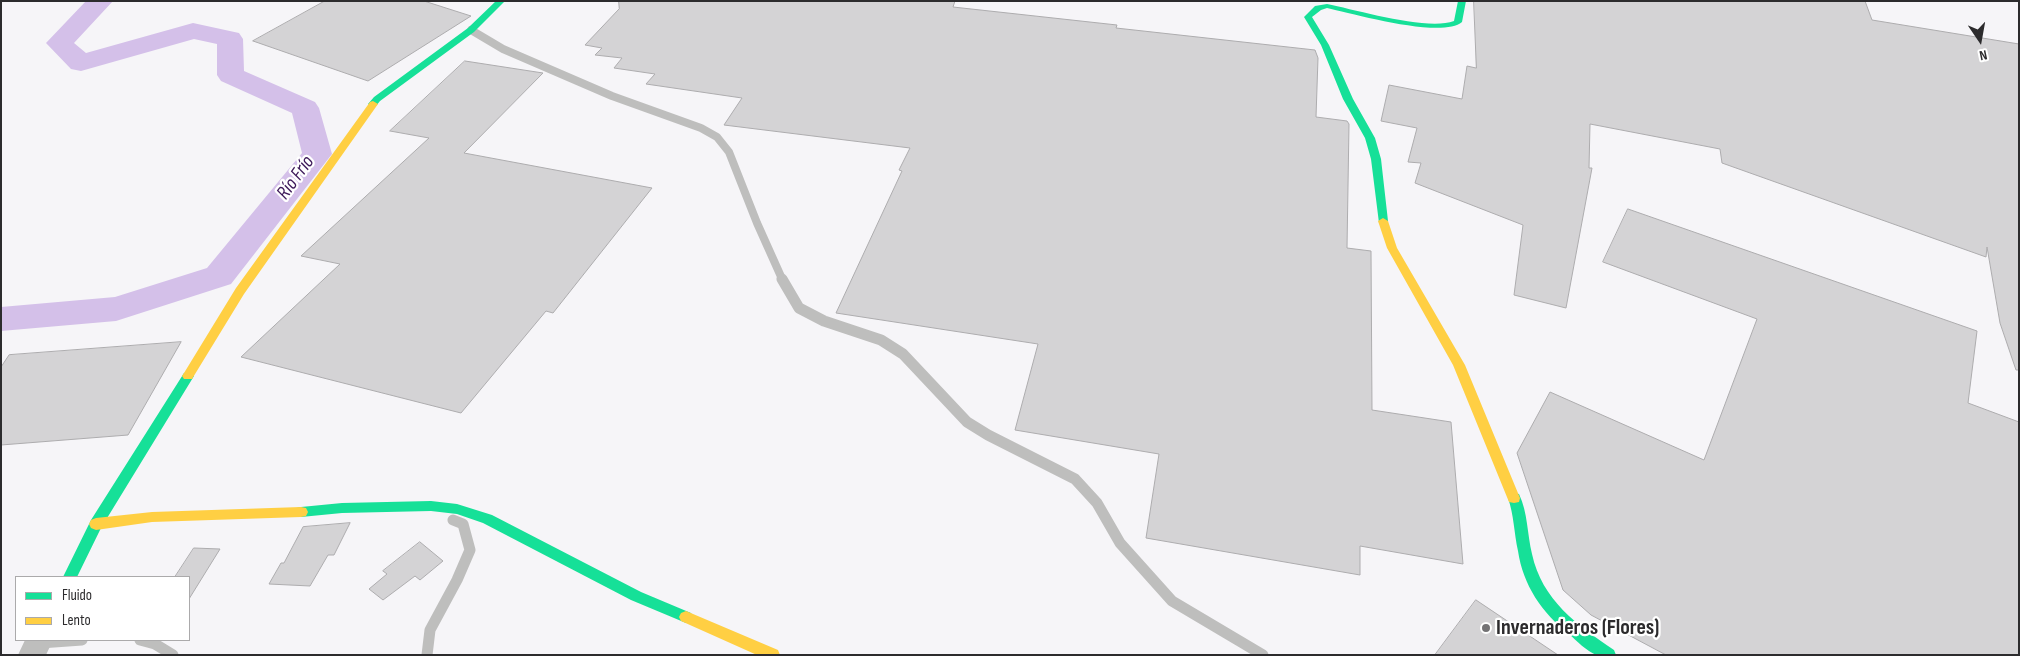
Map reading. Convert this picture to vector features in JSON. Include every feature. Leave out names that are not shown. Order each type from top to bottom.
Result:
[{"type":"street","points":[[70,576],[96,524],[240,291],[377,100],[472,30],[501,1]]},
{"type":"street","points":[[1462,1],[1461,20],[1458,24],[1446,26],[1430,26],[1328,6],[1318,8],[1308,17],[1325,45],[1348,99],[1370,138],[1376,159],[1384,228],[1392,248],[1459,365],[1518,507],[1526,561],[1533,586],[1549,610],[1567,627],[1609,655]]},
{"type":"street","points":[[96,524],[152,517],[431,506],[457,508],[488,519],[636,596],[773,655]]},
{"type":"lane","points":[[472,30],[503,48],[612,96],[701,128],[717,137],[729,152],[776,266],[788,292],[799,308],[824,321],[881,340],[903,354],[967,422],[988,435],[1075,479],[1097,503],[1120,543],[1172,601],[1263,655]]},
{"type":"lane","points":[[427,655],[430,630],[457,580],[470,550],[469,539],[462,524],[444,516],[431,506]]},
{"type":"lane","points":[[36,646],[74,641]]},
{"type":"lane","points":[[144,641],[155,644],[173,655]]},
{"type":"building","points":[[325,1],[424,1],[471,16],[368,81],[253,41]]},
{"type":"building","points":[[619,1],[955,1],[953,7],[1117,25],[1116,28],[1315,50],[1318,58],[1316,117],[1347,121],[1349,124],[1347,248],[1371,251],[1372,410],[1451,422],[1463,564],[1360,546],[1360,575],[1146,538],[1159,454],[1015,430],[1038,344],[836,313],[902,171],[899,170],[910,148],[724,125],[742,98],[646,84],[655,74],[614,68],[622,58],[595,55],[602,48],[585,45],[619,9]]},
{"type":"building","points":[[1474,1],[1865,1],[1872,20],[2019,44],[2019,370],[2016,370],[2000,323],[1987,247],[1986,257],[1722,163],[1720,149],[1590,124],[1589,168],[1592,168],[1566,308],[1514,295],[1523,225],[1415,183],[1421,163],[1408,162],[1417,128],[1381,121],[1389,85],[1462,99],[1467,66],[1476,68]]},
{"type":"building","points":[[465,61],[543,73],[464,153],[652,188],[553,313],[546,311],[461,413],[241,357],[340,264],[301,256],[429,138],[390,131]]},
{"type":"building","points":[[1628,209],[1977,331],[1968,403],[2019,422],[2019,655],[1666,655],[1591,615],[1563,590],[1517,453],[1550,392],[1704,460],[1757,319],[1603,262]]},
{"type":"building","points":[[181,342],[128,435],[1,445],[1,367],[9,355]]},
{"type":"building","points":[[350,523],[334,555],[328,555],[310,586],[269,584],[281,563],[284,563],[303,527]]},
{"type":"building","points":[[420,542],[443,561],[420,580],[415,576],[383,600],[369,589],[387,574],[383,571]]},
{"type":"building","points":[[194,548],[220,549],[190,597],[190,576],[176,576]]},
{"type":"building","name":"Invernaderos (Flores)","points":[[1476,600],[1558,655],[1435,655]]},
{"type":"waterway","name":"Río Frío","points":[[1,319],[116,309],[219,276],[317,154],[305,108],[231,75],[230,39],[193,31],[81,63],[59,43],[101,1]]},
{"type":"traffic: fast","points":[[373,104],[377,99],[471,30],[501,1]]},
{"type":"traffic: fast","points":[[1383,221],[1376,159],[1370,138],[1348,99],[1325,45],[1308,17],[1318,8],[1327,6],[1417,24],[1450,25],[1458,22],[1462,1]]},
{"type":"traffic: fast","points":[[70,576],[96,524],[188,376]]},
{"type":"traffic: fast","points":[[1514,498],[1520,519],[1525,555],[1537,588],[1545,601],[1567,625],[1609,655]]},
{"type":"traffic: fast","points":[[301,512],[342,508],[431,506],[457,509],[487,519],[636,596],[686,617]]},
{"type":"traffic: slow","points":[[188,376],[240,291],[373,104]]},
{"type":"traffic: slow","points":[[1383,221],[1392,248],[1459,365],[1514,498]]},
{"type":"traffic: slow","points":[[96,524],[152,517],[301,512]]},
{"type":"traffic: slow","points":[[686,617],[773,655]]},
{"type":"place","name":"Invernaderos (Flores)","points":[[1486,628]]}]
